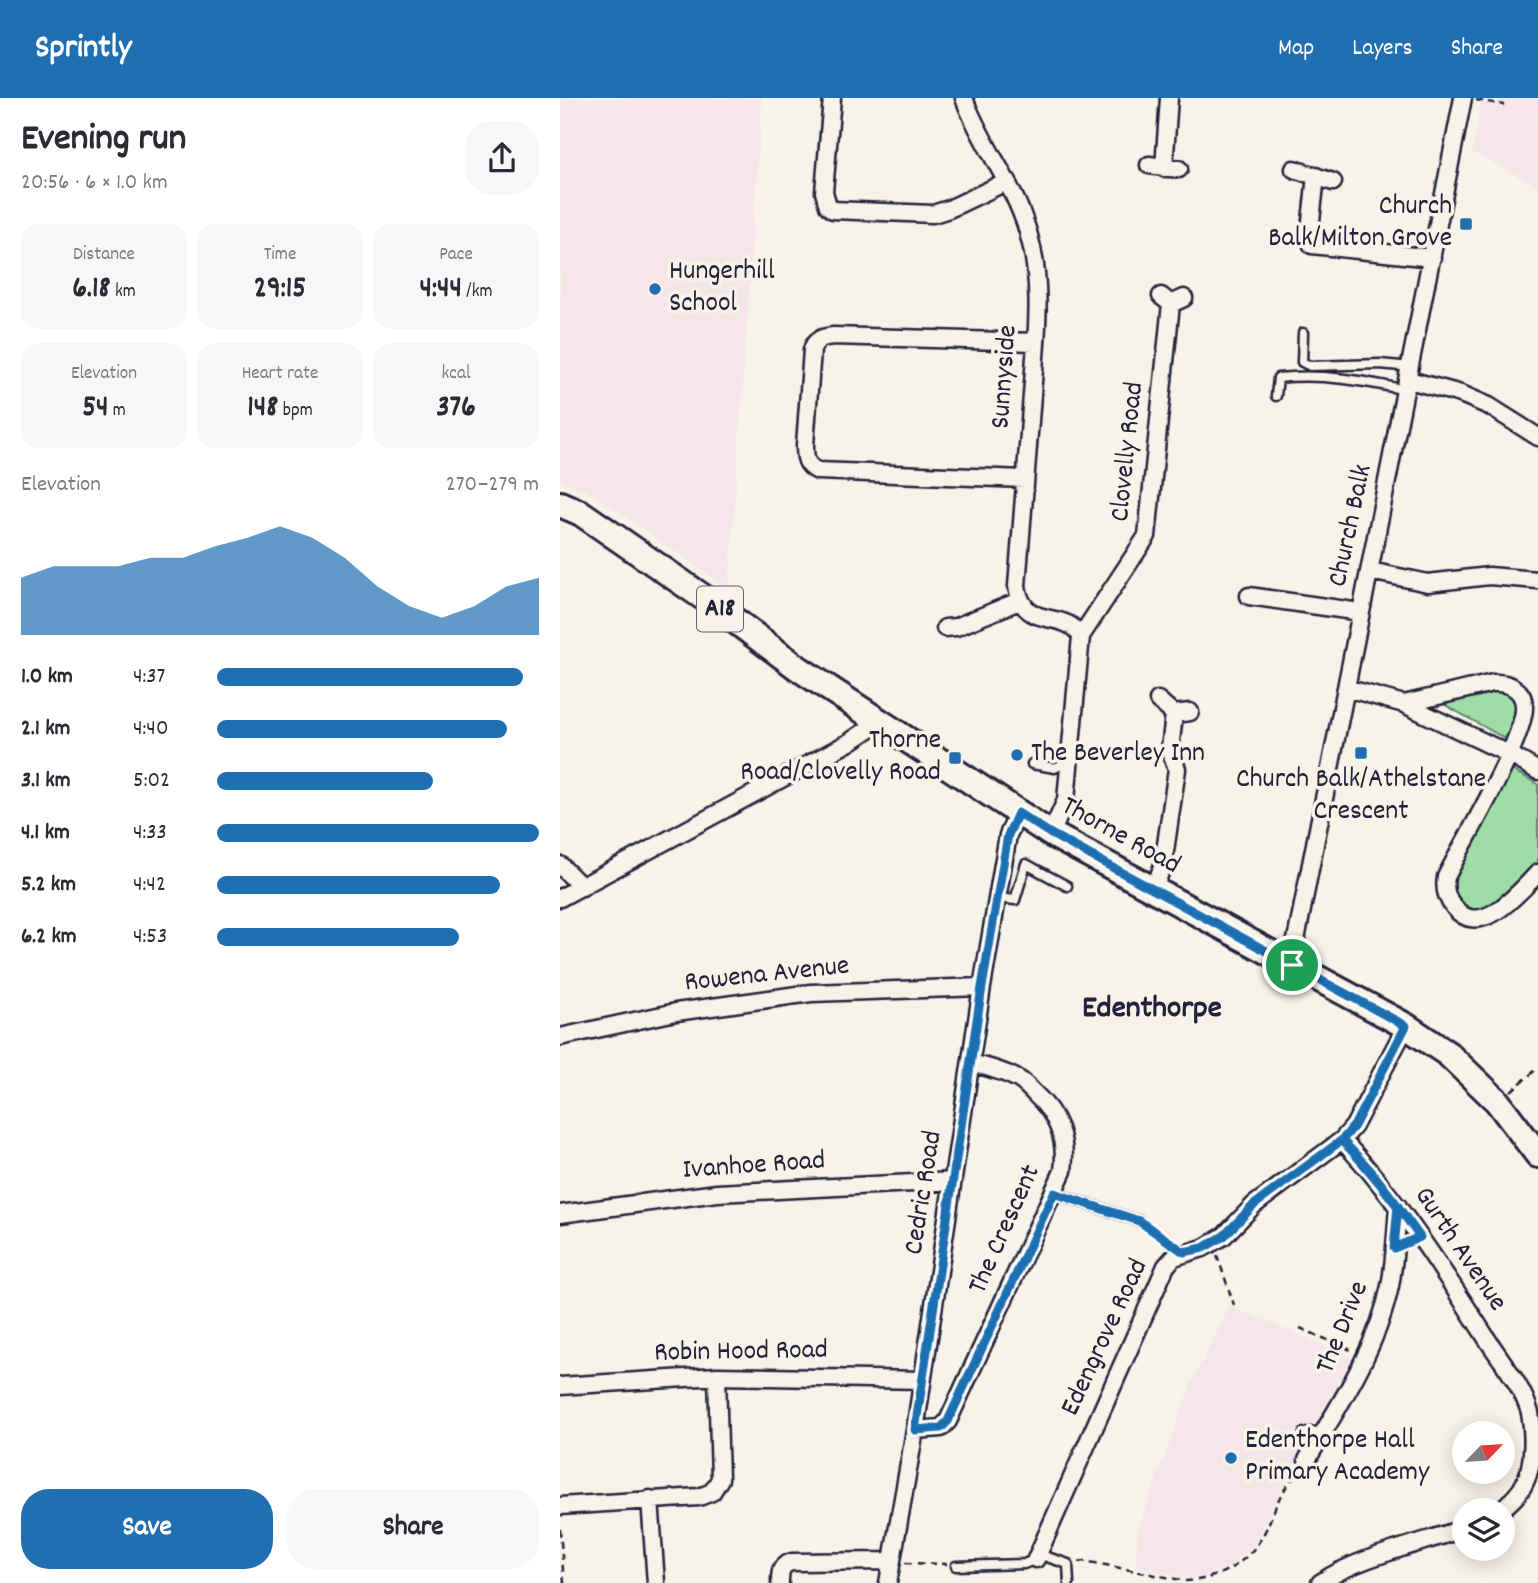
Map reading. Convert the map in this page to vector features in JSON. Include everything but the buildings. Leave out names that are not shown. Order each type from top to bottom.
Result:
[{"type":"main road","name":"Thorne Road","points":[[560,504],[592,520],[713,604],[798,668],[1051,834],[1406,1026],[1448,1054],[1497,1101],[1538,1155]]},
{"type":"street","points":[[832,98],[824,192],[832,210],[933,214],[950,209],[1008,181]]},
{"type":"street","name":"Sunnyside","points":[[964,98],[979,134],[1008,181],[1028,232],[1039,288],[1017,586],[1019,601]]},
{"type":"street","points":[[1164,167],[1170,98]]},
{"type":"street","name":"Church Balk","points":[[1292,965],[1464,98]]},
{"type":"street","points":[[1294,169],[1333,182]]},
{"type":"street","points":[[1316,176],[1309,243],[1432,258]]},
{"type":"street","name":"Clovelly Road","points":[[1051,834],[1066,800],[1081,636],[1147,536],[1172,299]]},
{"type":"street","points":[[1025,480],[818,471],[808,466],[805,454],[812,350],[813,345],[821,339],[833,336],[1036,342]]},
{"type":"street","points":[[1409,379],[1461,394],[1489,407],[1538,437]]},
{"type":"street","points":[[1370,571],[1428,583],[1489,576],[1538,580]]},
{"type":"street","points":[[1249,596],[1360,612]]},
{"type":"street","points":[[945,628],[956,627],[1019,601],[1039,618],[1067,623],[1076,628],[1081,636]]},
{"type":"street","points":[[1404,704],[1493,683],[1508,684],[1519,692],[1524,709],[1509,754],[1446,877],[1446,893],[1453,907],[1462,915],[1477,918],[1490,916],[1538,873]]},
{"type":"street","points":[[1346,688],[1404,704],[1509,754],[1538,771]]},
{"type":"street","points":[[1154,889],[1163,865],[1177,769],[1170,750],[1182,713],[1158,700]]},
{"type":"street","points":[[560,898],[848,743],[872,727],[877,720]]},
{"type":"street","name":"Cedric Road","points":[[888,1583],[915,1430],[997,898],[1008,835],[1018,813]]},
{"type":"street","points":[[560,865],[583,887]]},
{"type":"street","name":"Rowena Avenue","points":[[560,1037],[676,1012],[811,993],[982,987]]},
{"type":"street","name":"Edengrove Road","points":[[1037,1557],[1166,1266],[1174,1257],[1203,1248],[1224,1236],[1254,1205],[1342,1140],[1354,1126],[1406,1026]]},
{"type":"street","name":"The Crescent","points":[[915,1430],[941,1428],[948,1421],[1063,1171],[1065,1156],[1062,1133],[1042,1100],[1020,1080],[999,1070],[971,1063]]},
{"type":"street","name":"Gurth Avenue","points":[[1342,1140],[1398,1206],[1523,1395],[1532,1428],[1530,1469],[1514,1498]]},
{"type":"street","name":"Ivanhoe Road","points":[[560,1214],[717,1193],[953,1181]]},
{"type":"street","name":"The Drive","points":[[1307,1460],[1365,1356],[1382,1316],[1390,1285],[1398,1206]]},
{"type":"street","points":[[1394,1248],[1420,1237]]},
{"type":"street","points":[[560,1506],[699,1497],[712,1492],[720,1479],[717,1376]]},
{"type":"street","name":"Robin Hood Road","points":[[560,1386],[717,1376],[922,1380]]},
{"type":"street","points":[[650,1499],[656,1583]]},
{"type":"street","points":[[1320,1583],[1357,1564],[1452,1532]]},
{"type":"street","points":[[780,1583],[785,1563],[891,1561]]},
{"type":"lane","points":[[1303,333],[1302,362],[1310,366],[1380,363],[1409,379]]},
{"type":"lane","points":[[1276,396],[1278,378],[1409,379]]},
{"type":"lane","points":[[1032,764],[1055,768],[1070,760]]},
{"type":"lane","points":[[751,772],[761,790]]},
{"type":"lane","points":[[997,898],[1016,900],[1026,864],[1067,886]]},
{"type":"lane","points":[[1054,1193],[1139,1221]]},
{"type":"lane","points":[[1304,1433],[1324,1431]]},
{"type":"lane","points":[[956,1566],[1024,1564],[1037,1557],[1068,1564],[1069,1583]]},
{"type":"path","points":[[1464,98],[1504,105]]},
{"type":"path","points":[[1497,1101],[1538,1068]]},
{"type":"path","points":[[1139,1221],[1184,1252]]},
{"type":"path","points":[[1213,1242],[1234,1305]]},
{"type":"path","points":[[1300,1328],[1365,1356]]},
{"type":"path","points":[[1068,1564],[1085,1561],[1186,1581],[1201,1581],[1214,1577],[1230,1569],[1257,1545],[1281,1495],[1307,1460]]},
{"type":"path","points":[[560,1529],[564,1583]]},
{"type":"path","points":[[891,1561],[956,1566]]},
{"type":"shaded area","name":"Hungerhill School","points":[[560,98],[762,98],[729,589],[595,495],[560,480]]},
{"type":"shaded area","points":[[1482,98],[1538,98],[1538,186],[1472,152]]},
{"type":"shaded area","name":"Edenthorpe Hall Primary Academy","points":[[1230,1306],[1350,1356],[1354,1365],[1323,1417],[1311,1427],[1310,1438],[1287,1478],[1257,1541],[1247,1552],[1227,1568],[1210,1576],[1194,1579],[1136,1567],[1137,1532],[1192,1382]]},
{"type":"green space","points":[[1496,688],[1509,691],[1519,701],[1512,736],[1504,738],[1438,701]]},
{"type":"green space","points":[[1512,770],[1538,784],[1538,865],[1498,902],[1479,911],[1468,910],[1456,903],[1450,881],[1503,775]]},
{"type":"place","name":"Church Balk/Milton Grove","points":[[1466,224]]},
{"type":"place","name":"Hungerhill School","points":[[655,289]]},
{"type":"place","name":"Church Balk/Athelstane Crescent","points":[[1361,753]]},
{"type":"place","name":"The Beverley Inn","points":[[1017,755]]},
{"type":"place","name":"Thorne Road/Clovelly Road","points":[[955,758]]},
{"type":"place","name":"Edenthorpe Hall Primary Academy","points":[[1231,1458]]},
{"type":"district","name":"Edenthorpe","points":[[1152,1010]]},
{"type":"route","points":[[1292,965],[1051,834],[1018,813],[1008,835],[982,987],[915,1430],[941,1428],[948,1421],[1054,1193],[1139,1221],[1184,1252],[1203,1248],[1224,1236],[1254,1205],[1342,1140],[1398,1206],[1394,1248],[1420,1237],[1398,1206],[1371,1171],[1342,1140],[1354,1126],[1406,1026],[1292,965]]}]
